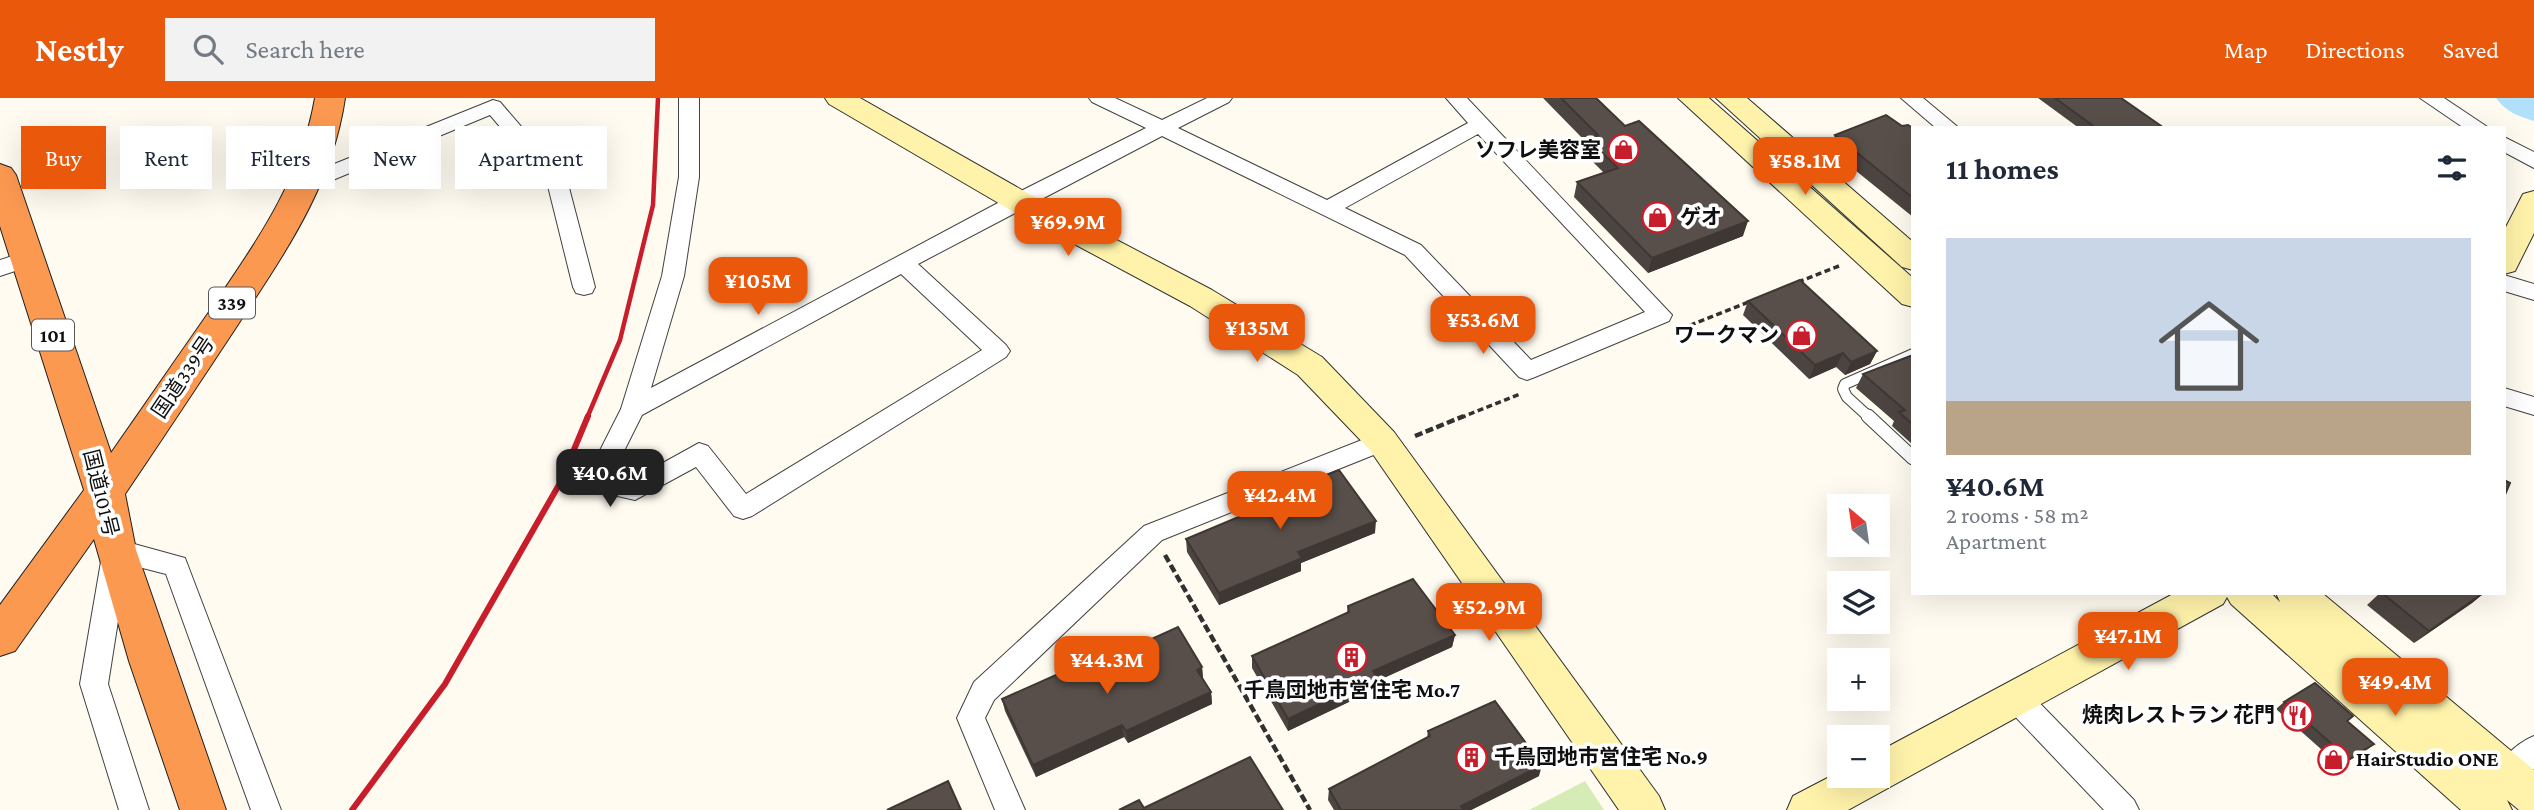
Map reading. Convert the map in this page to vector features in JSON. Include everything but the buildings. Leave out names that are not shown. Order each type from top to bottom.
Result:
[{"type":"highway","name":"国道339号","points":[[324,126],[330,98]]},
{"type":"highway","name":"国道101号","points":[[0,175],[14,264],[105,494],[116,550],[151,662],[203,810]]},
{"type":"highway","name":"国道339号","points":[[0,638],[105,494],[279,232],[301,189]]},
{"type":"street","points":[[689,98],[689,177],[673,276],[633,409],[596,482],[635,491],[699,453],[743,509],[998,351],[904,264]]},
{"type":"street","points":[[840,98],[1017,201],[1200,298],[1310,366],[1382,441],[1644,810]]},
{"type":"street","points":[[1099,98],[1160,130],[1413,250],[1527,371],[1661,315],[1456,98]]},
{"type":"street","points":[[633,409],[1017,201],[1222,98]]},
{"type":"street","points":[[1692,98],[1911,294]]},
{"type":"street","points":[[1730,98],[1911,256]]},
{"type":"street","points":[[1911,98],[1946,126]]},
{"type":"street","points":[[2430,98],[2476,126]]},
{"type":"street","points":[[335,171],[494,106],[557,180],[584,287]]},
{"type":"street","points":[[1327,209],[1481,124]]},
{"type":"street","points":[[2506,144],[2534,161]]},
{"type":"street","points":[[2506,259],[2534,201]]},
{"type":"street","points":[[2506,284],[2534,292]]},
{"type":"street","points":[[2506,398],[2534,406]]},
{"type":"street","points":[[1010,810],[971,718],[984,691],[1153,533],[1382,441]]},
{"type":"street","points":[[134,810],[94,684],[116,550],[176,566],[266,810]]},
{"type":"street","points":[[1890,767],[2206,595]]},
{"type":"street","points":[[2247,595],[2510,786]]},
{"type":"street","points":[[2297,595],[2510,786]]},
{"type":"street","points":[[2017,699],[2124,810]]},
{"type":"street","points":[[1808,810],[1849,788]]},
{"type":"lane","points":[[1911,355],[1845,384],[1843,389],[1847,397],[1911,456]]},
{"type":"path","points":[[1163,551],[1310,810]]},
{"type":"green space","points":[[1585,781],[1604,810],[1529,810]]},
{"type":"waterway","points":[[2518,98],[2534,107]]},
{"type":"railway","points":[[587,418],[620,340],[653,205],[658,98]]},
{"type":"railway","points":[[352,810],[445,684],[560,483],[588,416]]},
{"type":"place","name":"ソフレ美容室","points":[[1624,150]]},
{"type":"place","name":"ゲオ","points":[[1657,217]]},
{"type":"place","name":"ワークマン","points":[[1802,335]]},
{"type":"place","name":"千鳥団地市営住宅 Mo.7","points":[[1352,658]]},
{"type":"place","name":"焼肉レストラン 花門","points":[[2298,715]]},
{"type":"place","name":"千鳥団地市営住宅 No.9","points":[[1471,757]]},
{"type":"place","name":"HairStudio ONE","points":[[2333,759]]}]
